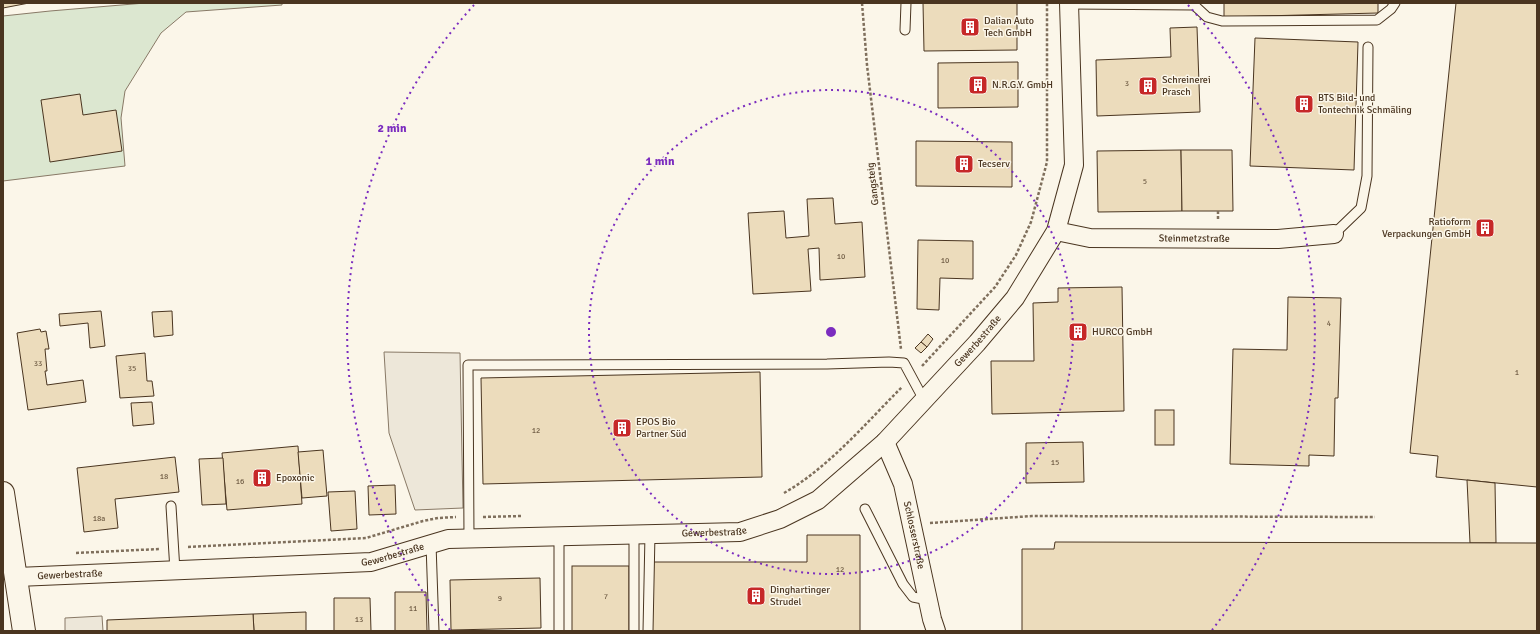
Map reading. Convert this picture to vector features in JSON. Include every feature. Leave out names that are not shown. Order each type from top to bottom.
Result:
[{"type":"main road","points":[[3,493],[17,577],[24,631]]},
{"type":"street","name":"Gewerbestraße","points":[[17,577],[371,562],[448,538],[740,532],[780,519],[818,500],[885,442],[977,343],[1015,298],[1056,231],[1074,165],[1069,4]]},
{"type":"street","name":"Steinmetzstraße","points":[[1056,231],[1090,238],[1278,239],[1334,234]]},
{"type":"street","name":"Schlosserstraße","points":[[885,442],[903,484],[936,631]]},
{"type":"lane","points":[[905,30],[906,3]]},
{"type":"lane","points":[[1069,4],[1194,6],[1207,17],[1222,21],[1376,20],[1391,9],[1395,3]]},
{"type":"lane","points":[[1334,234],[1361,208],[1365,182],[1368,48]]},
{"type":"lane","points":[[469,538],[468,365],[904,363],[924,400]]},
{"type":"lane","points":[[171,506],[175,570]]},
{"type":"lane","points":[[865,509],[903,584],[913,597],[928,600]]},
{"type":"lane","points":[[634,631],[642,534]]},
{"type":"lane","points":[[642,534],[648,631]]},
{"type":"lane","points":[[559,536],[559,631]]},
{"type":"lane","points":[[431,544],[434,631]]},
{"type":"path","name":"Gangsteig","points":[[862,3],[867,66],[900,348],[904,363]]},
{"type":"path","points":[[782,495],[799,485],[825,464],[911,378],[996,287],[1016,255],[1031,222],[1047,162],[1047,3]]},
{"type":"path","points":[[76,553],[366,538],[438,518],[523,516]]},
{"type":"path","points":[[912,524],[1032,516],[1375,517]]},
{"type":"green space","points":[[145,3],[282,3],[282,5],[186,12],[161,33],[125,91],[121,118],[125,166],[3,181],[3,16]]},
{"type":"shaded area","points":[[384,352],[460,353],[463,508],[415,510],[389,433]]},
{"type":"shaded area","points":[[102,616],[103,631],[65,631],[65,618]]},
{"type":"building","points":[[3,3],[29,3],[3,8]]},
{"type":"building","name":"Dalian Auto Tech GmbH","points":[[923,3],[1017,3],[1017,50],[924,51]]},
{"type":"building","points":[[1224,3],[1378,3],[1378,13],[1224,17]]},
{"type":"building","name":"Ratioform Verpackungen GmbH","points":[[1456,3],[1537,3],[1537,487],[1436,477],[1438,456],[1410,453]]},
{"type":"building","name":"Schreinerei Prasch","points":[[1197,27],[1200,112],[1097,116],[1096,60],[1171,57],[1170,28]]},
{"type":"building","name":"BTS Bild- und Tontechnik Schmäling","points":[[1255,38],[1358,42],[1354,170],[1250,166]]},
{"type":"building","name":"N.R.G.Y. GmbH","points":[[1018,62],[1018,107],[938,108],[938,63]]},
{"type":"building","points":[[80,94],[83,115],[116,110],[122,151],[50,162],[41,100]]},
{"type":"building","name":"Tecserv","points":[[916,141],[1012,142],[1012,187],[916,186]]},
{"type":"building","points":[[1181,150],[1182,211],[1098,212],[1097,151]]},
{"type":"building","points":[[1181,150],[1232,150],[1233,211],[1182,211]]},
{"type":"building","points":[[833,198],[835,224],[862,222],[865,277],[820,280],[819,248],[808,249],[811,291],[753,294],[748,213],[784,211],[786,238],[809,236],[807,199]]},
{"type":"building","points":[[918,240],[973,241],[973,279],[940,278],[939,310],[917,309]]},
{"type":"building","name":"HURCO GmbH","points":[[1122,287],[1124,411],[992,414],[991,361],[1034,361],[1033,303],[1058,302],[1058,288]]},
{"type":"building","points":[[1288,297],[1341,298],[1338,398],[1335,398],[1334,456],[1309,455],[1309,466],[1230,464],[1233,349],[1287,350]]},
{"type":"building","points":[[101,311],[105,346],[90,348],[88,323],[60,326],[59,314]]},
{"type":"building","points":[[172,311],[173,335],[154,337],[152,312]]},
{"type":"building","points":[[40,329],[41,332],[46,331],[49,349],[45,349],[47,371],[45,371],[47,385],[83,380],[86,402],[28,410],[17,333]]},
{"type":"building","points":[[928,334],[933,339],[927,347],[921,342]]},
{"type":"building","points":[[921,342],[927,347],[921,353],[915,348]]},
{"type":"building","points":[[145,353],[147,381],[152,381],[154,396],[120,398],[116,356]]},
{"type":"building","name":"EPOS Bio Partner Süd","points":[[760,372],[762,477],[483,484],[481,378]]},
{"type":"building","points":[[152,402],[154,424],[133,426],[131,403]]},
{"type":"building","points":[[1155,410],[1174,410],[1174,445],[1155,445]]},
{"type":"building","points":[[1083,442],[1084,482],[1026,483],[1026,443]]},
{"type":"building","name":"Epoxonic","points":[[298,446],[302,504],[227,510],[222,453]]},
{"type":"building","points":[[323,450],[327,496],[302,498],[298,452]]},
{"type":"building","points":[[175,457],[179,492],[115,499],[118,528],[84,532],[77,468]]},
{"type":"building","points":[[223,458],[226,504],[202,505],[199,459]]},
{"type":"building","points":[[1467,480],[1495,483],[1496,543],[1470,543]]},
{"type":"building","points":[[395,485],[396,514],[369,515],[368,486]]},
{"type":"building","points":[[355,491],[357,529],[331,531],[328,492]]},
{"type":"building","name":"Dinghartinger Strudel","points":[[807,535],[860,535],[860,631],[652,631],[652,562],[807,562]]},
{"type":"building","points":[[1055,542],[1537,543],[1537,631],[1022,631],[1022,549],[1054,549]]},
{"type":"building","points":[[572,566],[629,566],[629,631],[572,631]]},
{"type":"building","points":[[540,578],[541,628],[451,630],[450,580]]},
{"type":"building","points":[[395,592],[426,592],[427,631],[395,631]]},
{"type":"building","points":[[334,598],[370,598],[371,631],[334,631]]},
{"type":"building","points":[[306,612],[306,631],[254,631],[253,614]]},
{"type":"building","points":[[253,614],[254,631],[107,631],[107,620]]},
{"type":"place","name":"Dalian Auto Tech GmbH","points":[[970,27]]},
{"type":"place","name":"N.R.G.Y. GmbH","points":[[978,85]]},
{"type":"place","name":"Schreinerei Prasch","points":[[1148,86]]},
{"type":"place","name":"BTS Bild- und Tontechnik Schmäling","points":[[1304,104]]},
{"type":"place","name":"Tecserv","points":[[964,164]]},
{"type":"place","name":"Ratioform Verpackungen GmbH","points":[[1485,228]]},
{"type":"place","name":"HURCO GmbH","points":[[1078,332]]},
{"type":"place","name":"EPOS Bio Partner Süd","points":[[622,428]]},
{"type":"place","name":"Epoxonic","points":[[262,478]]},
{"type":"place","name":"Dinghartinger Strudel","points":[[756,596]]}]
